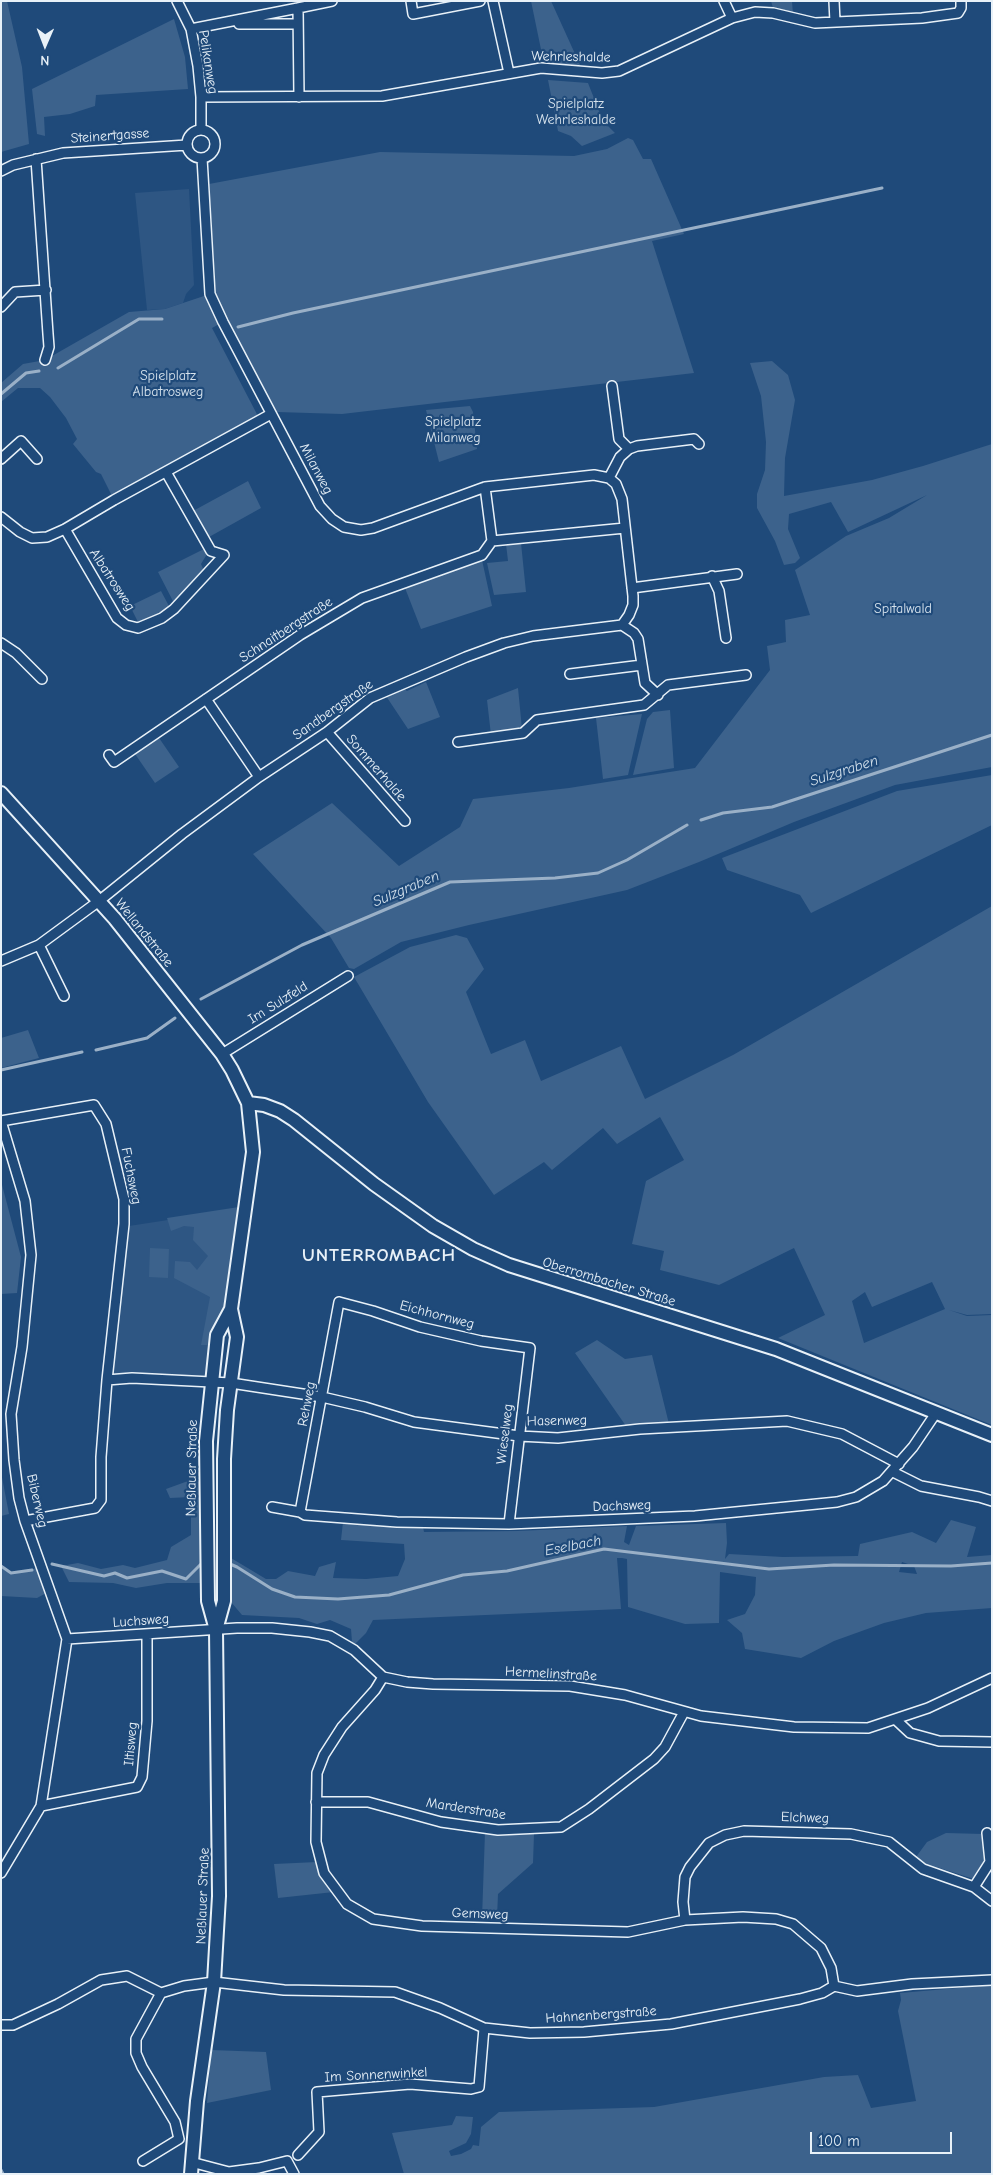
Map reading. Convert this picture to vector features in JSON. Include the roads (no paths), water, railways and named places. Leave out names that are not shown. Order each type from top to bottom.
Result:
[{"type":"main road","name":"Wellandstraße","points":[[1,793],[99,901],[222,1054],[248,1103]]},
{"type":"main road","name":"Neßlauer Straße","points":[[216,1630],[224,1601],[224,1459],[236,1337],[231,1309],[253,1152],[248,1103]]},
{"type":"main road","name":"Oberrombacher Straße","points":[[248,1103],[264,1105],[280,1111],[374,1184],[433,1226],[473,1249],[509,1266],[776,1349],[992,1435]]},
{"type":"main road","name":"Neßlauer Straße","points":[[191,2168],[197,2101],[214,1982],[219,1896],[220,1843],[216,1630],[208,1601],[206,1441],[217,1335],[231,1309]]},
{"type":"street","name":"Pelikanweg","points":[[177,1],[191,29],[198,66],[201,97],[201,130]]},
{"type":"street","points":[[191,29],[332,1]]},
{"type":"street","points":[[411,1],[413,14],[480,1]]},
{"type":"street","points":[[493,1],[509,73]]},
{"type":"street","points":[[724,1],[732,18]]},
{"type":"street","points":[[834,1],[834,22]]},
{"type":"street","name":"Wehrleshalde","points":[[201,97],[382,96],[541,68],[602,73],[619,71],[732,18],[755,12],[773,13],[815,23],[922,18],[958,14],[961,8],[961,1]]},
{"type":"street","points":[[298,8],[299,97]]},
{"type":"street","points":[[218,24],[298,24]]},
{"type":"street","points":[[201,130],[212,135],[215,143],[213,151],[202,158],[190,153],[187,144],[189,136],[201,130]]},
{"type":"street","name":"Steinertgasse","points":[[1,171],[13,165],[63,153],[187,144]]},
{"type":"street","name":"Milanweg","points":[[202,158],[210,294],[220,317],[320,506],[332,519],[344,527],[361,530],[373,528],[485,487],[594,475],[609,478]]},
{"type":"street","points":[[36,159],[46,290],[48,348],[45,360]]},
{"type":"street","points":[[1,307],[14,292],[46,290]]},
{"type":"street","points":[[612,386],[619,439],[628,449]]},
{"type":"street","points":[[1,517],[13,527],[32,538],[47,537],[65,529],[271,414]]},
{"type":"street","points":[[658,695],[645,683],[638,638],[622,625],[629,615],[632,605],[632,588],[620,491],[609,478],[620,457],[628,449],[637,446],[694,439],[699,444]]},
{"type":"street","points":[[1,459],[21,441],[37,458]]},
{"type":"street","name":"Albatrosweg","points":[[65,529],[117,618],[126,625],[138,628],[162,618],[174,609],[224,555],[211,551],[166,472]]},
{"type":"street","points":[[485,487],[492,541],[625,528]]},
{"type":"street","name":"Schnaitbergstraße","points":[[109,755],[114,762],[300,635],[362,598],[482,555],[492,541]]},
{"type":"street","points":[[632,588],[737,574]]},
{"type":"street","points":[[712,576],[719,591],[726,638]]},
{"type":"street","name":"Sandbergstraße","points":[[1,962],[39,945],[99,901],[182,834],[259,777],[327,732],[370,698],[504,643],[533,636],[622,625]]},
{"type":"street","points":[[1,643],[16,653],[42,679]]},
{"type":"street","points":[[570,674],[642,665]]},
{"type":"street","points":[[458,742],[523,733],[537,720],[644,705],[668,685],[746,675]]},
{"type":"street","points":[[206,699],[259,777]]},
{"type":"street","name":"Sommerhalde","points":[[327,732],[405,821]]},
{"type":"street","points":[[39,945],[64,996]]},
{"type":"street","name":"Im Sulzfeld","points":[[222,1054],[348,976]]},
{"type":"street","name":"Fuchsweg","points":[[1,1121],[94,1104],[106,1124],[124,1199],[124,1224],[107,1380],[101,1457],[100,1500],[95,1508],[26,1521]]},
{"type":"street","name":"Biberweg","points":[[1,1121],[26,1201],[31,1255],[23,1338],[11,1414],[19,1498],[67,1639],[41,1806],[1,1873]]},
{"type":"street","name":"Eichhornweg","points":[[339,1302],[372,1310],[420,1326],[481,1340],[530,1348]]},
{"type":"street","name":"Rehweg","points":[[300,1512],[339,1302]]},
{"type":"street","name":"Wieselweg","points":[[509,1524],[530,1348]]},
{"type":"street","points":[[107,1380],[132,1378],[211,1381]]},
{"type":"street","name":"Hasenweg","points":[[211,1381],[322,1397],[414,1422],[519,1436],[558,1438],[640,1429],[787,1421],[842,1434],[899,1464]]},
{"type":"street","name":"Dachsweg","points":[[272,1508],[300,1512],[305,1515],[397,1522],[509,1524],[695,1516],[837,1502],[856,1497],[871,1490],[893,1472],[936,1413]]},
{"type":"street","points":[[893,1472],[921,1486],[992,1501]]},
{"type":"street","points":[[216,1630],[272,1628],[330,1636],[354,1650],[383,1677]]},
{"type":"street","name":"Luchsweg","points":[[67,1639],[216,1630]]},
{"type":"street","name":"Iltisweg","points":[[41,1806],[137,1786],[142,1777],[148,1721],[147,1635]]},
{"type":"street","name":"Hermelinstraße","points":[[383,1677],[433,1684],[583,1688],[625,1695],[684,1712],[745,1722],[794,1727],[868,1728],[928,1708],[992,1678]]},
{"type":"street","name":"Gemsweg","points":[[383,1677],[375,1690],[342,1727],[324,1755],[317,1773],[316,1842],[324,1873],[346,1904],[374,1919],[422,1926],[628,1932],[685,1920],[743,1917],[776,1919],[793,1924],[820,1948],[831,1968],[834,1986]]},
{"type":"street","name":"Marderstraße","points":[[316,1802],[368,1802],[441,1822],[498,1830],[561,1828],[654,1759],[666,1747],[684,1712]]},
{"type":"street","points":[[895,1719],[910,1733],[939,1741],[992,1742]]},
{"type":"street","name":"Elchweg","points":[[685,1920],[683,1902],[686,1877],[694,1860],[709,1843],[724,1835],[744,1831],[813,1832],[866,1836],[889,1842],[923,1870],[974,1887],[992,1901]]},
{"type":"street","points":[[974,1887],[991,1862],[987,1833]]},
{"type":"street","points":[[1,2026],[13,2025],[101,1980],[126,1976],[161,1993],[136,2038],[136,2053],[142,2067],[176,2122],[179,2139],[143,2161]]},
{"type":"street","points":[[834,1986],[857,1991],[912,1984],[992,1980]]},
{"type":"street","name":"Hahnenbergstraße","points":[[161,1993],[184,1986],[214,1982],[284,1990],[395,1992],[440,2008],[484,2028],[530,2033],[584,2032],[671,2024],[800,1999],[822,1993],[834,1986]]},
{"type":"street","name":"Im Sonnenwinkel","points":[[298,2155],[319,2132],[317,2092],[410,2084],[471,2089],[479,2087],[484,2028]]},
{"type":"street","name":"Neßlauer Straße","points":[[191,2168],[229,2173],[288,2160],[294,2174]]},
{"type":"waterway","points":[[238,327],[293,313],[882,188]]},
{"type":"waterway","points":[[58,368],[139,319],[162,319]]},
{"type":"waterway","points":[[1,394],[26,373],[39,371]]},
{"type":"waterway","name":"Sulzgraben","points":[[701,820],[723,813],[772,807],[992,735]]},
{"type":"waterway","name":"Sulzgraben","points":[[201,999],[302,945],[450,882],[555,878],[598,873],[627,860],[687,825]]},
{"type":"waterway","name":"Sulzgraben","points":[[96,1050],[147,1038],[175,1018]]},
{"type":"waterway","name":"Sulzgraben","points":[[1,1070],[82,1052]]},
{"type":"waterway","name":"Eselbach","points":[[230,1564],[272,1589],[295,1597],[338,1599],[389,1595],[463,1575],[507,1571],[604,1549],[769,1569],[834,1565],[951,1566],[992,1563]]},
{"type":"waterway","name":"Eselbach","points":[[52,1564],[104,1576],[115,1573],[127,1578],[162,1571],[186,1579],[201,1564]]},
{"type":"waterway","name":"Eselbach","points":[[1,1566],[11,1573],[32,1570]]},
{"type":"waterway","points":[[1,2170],[3,2174]]},
{"type":"district","name":"UNTERROMBACH","points":[[379,1256]]},
{"type":"park label","name":"Spielplatz Wehrleshalde","points":[[576,112]]},
{"type":"park label","name":"Spielplatz Albatrosweg","points":[[168,384]]},
{"type":"park label","name":"Spielplatz Milanweg","points":[[453,430]]},
{"type":"park label","name":"Spitalwald","points":[[903,609]]}]
